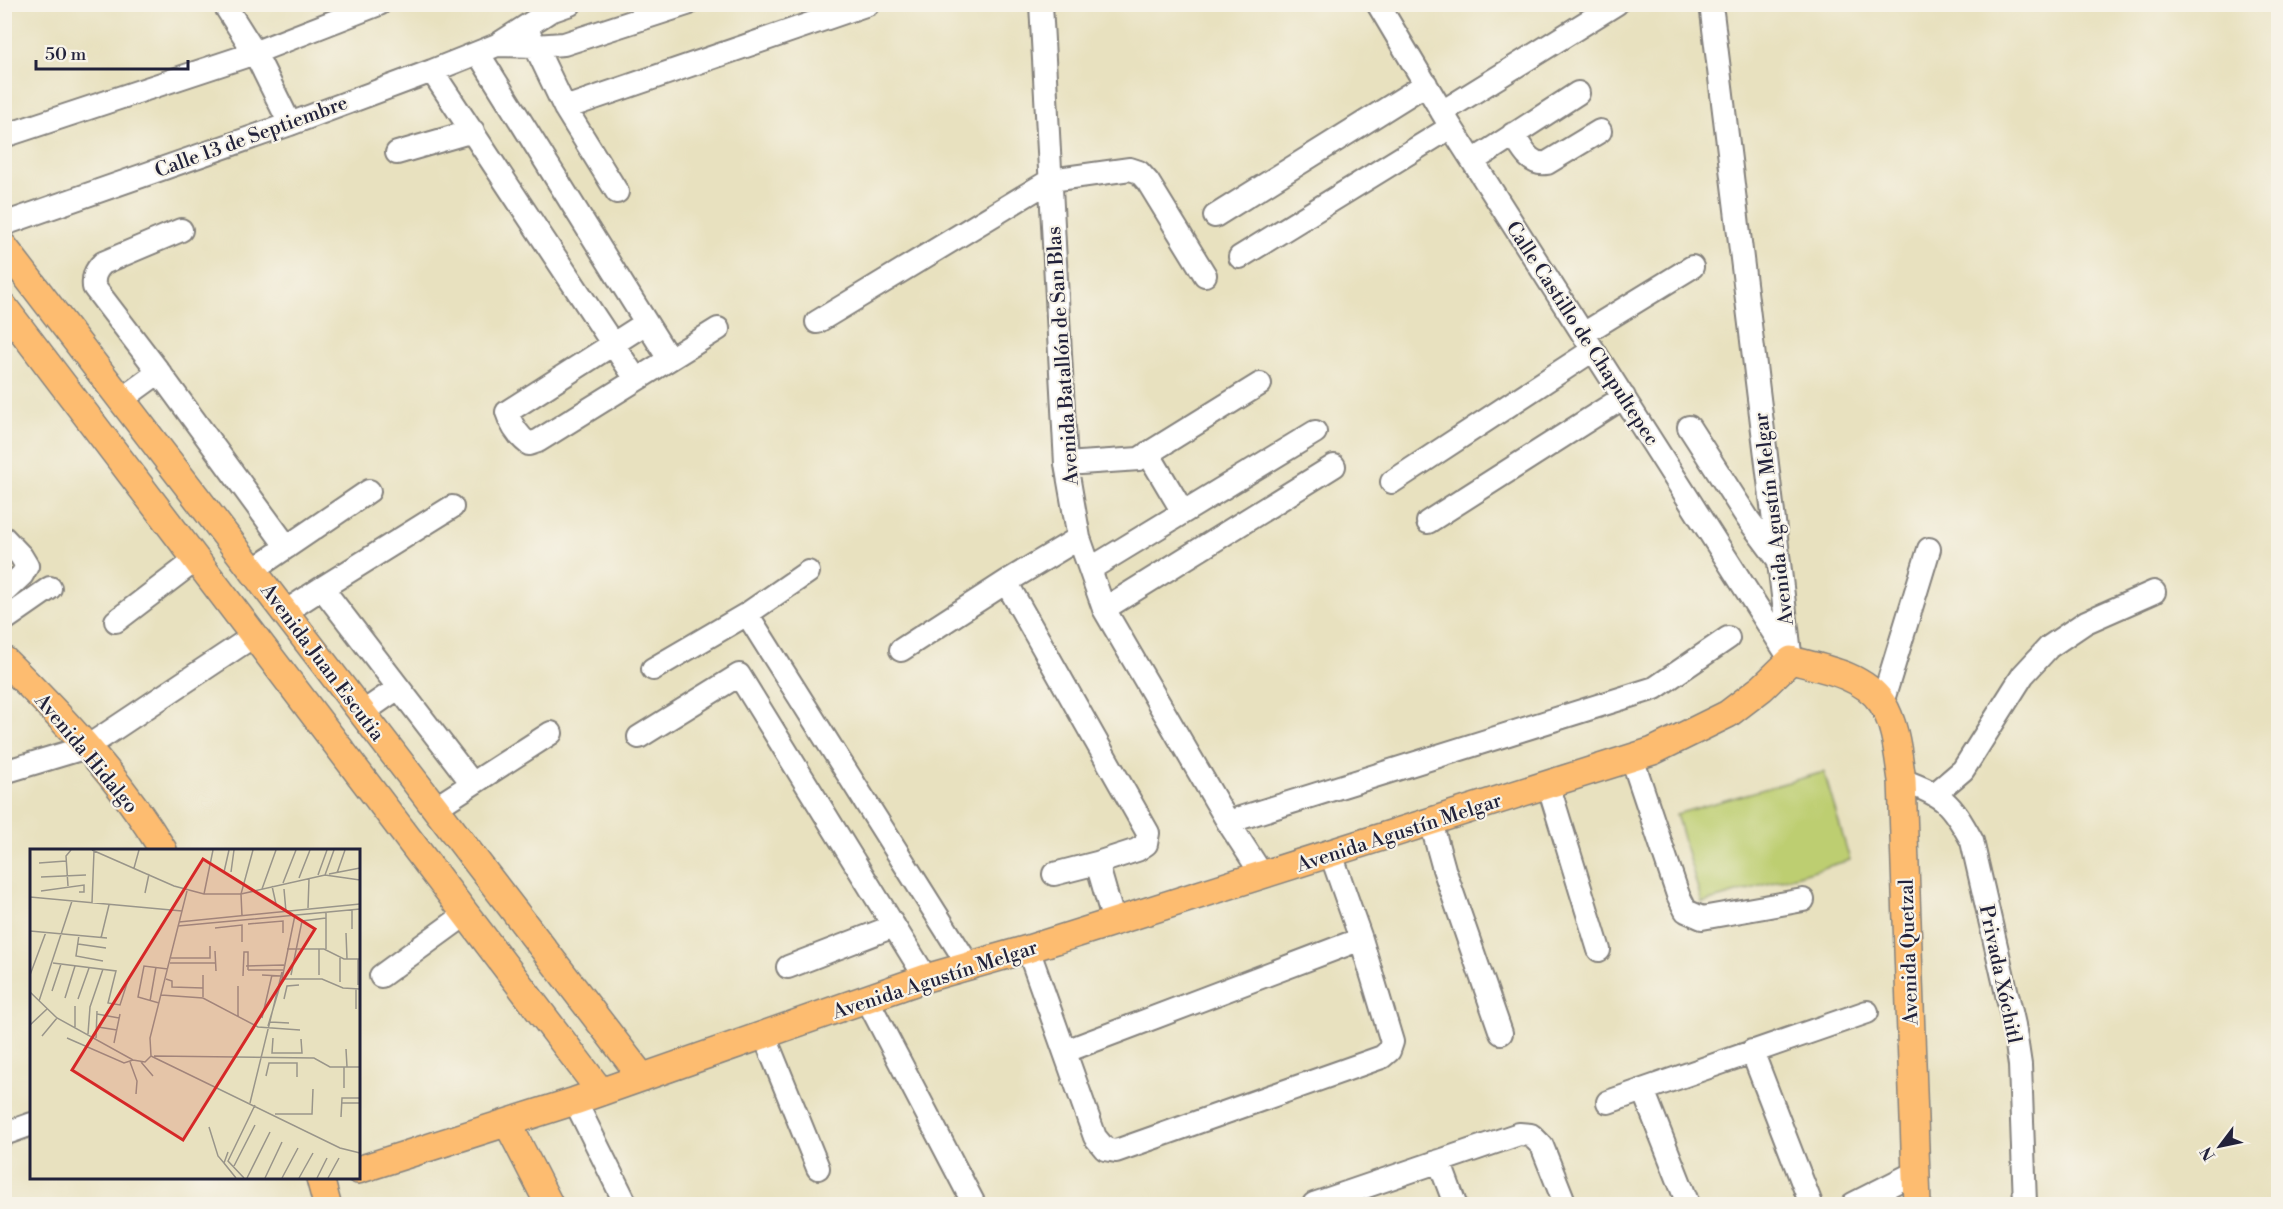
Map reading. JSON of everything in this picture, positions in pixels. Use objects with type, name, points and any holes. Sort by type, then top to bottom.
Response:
[{"type":"main road","name":"Avenida Juan Escutia","points":[[4,247],[642,1077]]},
{"type":"main road","name":"Avenida Juan Escutia","points":[[4,307],[601,1092]]},
{"type":"main road","name":"Avenida Hidalgo","points":[[4,660],[87,747],[162,849]]},
{"type":"main road","name":"Avenida Quetzal","points":[[1791,660],[1860,682],[1882,703],[1895,736],[1902,780],[1917,1204]]},
{"type":"main road","name":"Avenida Agustín Melgar","points":[[360,1169],[507,1124],[926,978],[1263,876],[1653,751],[1728,714],[1762,688],[1791,660]]},
{"type":"main road","points":[[507,1124],[549,1204]]},
{"type":"street","points":[[224,4],[255,53],[290,124]]},
{"type":"street","points":[[4,136],[255,53],[379,4]]},
{"type":"street","name":"Calle 13 de Septiembre","points":[[487,49],[564,44],[687,4]]},
{"type":"street","points":[[565,108],[831,10],[868,4]]},
{"type":"street","name":"Avenida Batallón de San Blas","points":[[1041,4],[1066,464],[1079,538],[1104,609],[1228,822],[1263,876]]},
{"type":"street","name":"Calle Castillo de Chapultepec","points":[[1378,4],[1447,120],[1791,660]]},
{"type":"street","points":[[1240,257],[1447,120],[1616,4]]},
{"type":"street","name":"Avenida Agustín Melgar","points":[[1711,4],[1791,660]]},
{"type":"street","points":[[556,7],[564,44]]},
{"type":"street","name":"Calle 13 de Septiembre","points":[[4,224],[290,124],[432,71],[487,49],[556,7]]},
{"type":"street","points":[[526,25],[565,108],[617,192]]},
{"type":"street","points":[[487,49],[669,359]]},
{"type":"street","points":[[432,71],[636,379]]},
{"type":"street","points":[[1215,216],[1425,84]]},
{"type":"street","points":[[1473,161],[1578,93]]},
{"type":"street","points":[[397,153],[472,131]]},
{"type":"street","points":[[1513,134],[1530,159],[1538,165],[1547,163],[1600,131]]},
{"type":"street","points":[[817,322],[1051,180],[1119,170],[1130,169],[1139,172],[1148,182],[1205,275]]},
{"type":"street","points":[[181,230],[103,263],[97,269],[94,287],[286,547]]},
{"type":"street","points":[[1392,482],[1692,267]]},
{"type":"street","points":[[646,323],[507,412],[510,422],[522,439],[529,444],[538,441],[718,329]]},
{"type":"street","points":[[122,399],[159,372]]},
{"type":"street","points":[[1066,464],[1138,459],[1260,384]]},
{"type":"street","points":[[1428,522],[1624,397]]},
{"type":"street","points":[[1689,427],[1748,519],[1778,560]]},
{"type":"street","points":[[1090,569],[1315,432]]},
{"type":"street","points":[[1148,453],[1183,512]]},
{"type":"street","points":[[1104,609],[1334,466]]},
{"type":"street","points":[[253,570],[369,491]]},
{"type":"street","points":[[285,612],[452,507]]},
{"type":"street","points":[[4,538],[27,566],[22,575],[4,592]]},
{"type":"street","points":[[901,650],[1079,538]]},
{"type":"street","points":[[1882,703],[1929,549]]},
{"type":"street","points":[[116,621],[197,559]]},
{"type":"street","points":[[653,669],[747,615],[808,572]]},
{"type":"street","points":[[1006,582],[1148,833],[1146,844],[1137,850],[1054,874]]},
{"type":"street","points":[[4,621],[50,588]]},
{"type":"street","points":[[322,588],[472,783]]},
{"type":"street","points":[[1936,793],[1963,770],[2022,675],[2049,647],[2086,622],[2154,591]]},
{"type":"street","points":[[747,615],[969,966]]},
{"type":"street","points":[[4,772],[87,747],[255,635]]},
{"type":"street","points":[[1228,822],[1655,688],[1728,638]]},
{"type":"street","points":[[639,737],[772,655]]},
{"type":"street","points":[[739,675],[926,978]]},
{"type":"street","points":[[362,713],[398,688]]},
{"type":"street","points":[[435,808],[551,733]]},
{"type":"street","points":[[1632,758],[1686,911],[1702,918],[1803,900]]},
{"type":"street","name":"Privada Xóchitl","points":[[1902,780],[1936,793],[1957,814],[1972,841],[2014,1025],[2020,1065],[2025,1204]]},
{"type":"street","points":[[1548,784],[1599,950]]},
{"type":"street","points":[[1431,822],[1444,869],[1501,1033]]},
{"type":"street","points":[[1028,949],[1095,1137],[1105,1149],[1116,1151],[1382,1057],[1389,1051],[1392,1042],[1361,939],[1331,854]]},
{"type":"street","points":[[1097,863],[1114,922]]},
{"type":"street","points":[[381,976],[466,914]]},
{"type":"street","points":[[788,967],[894,926]]},
{"type":"street","points":[[1066,1051],[1361,939]]},
{"type":"street","points":[[867,999],[974,1204]]},
{"type":"street","points":[[1608,1102],[1867,1012]]},
{"type":"street","points":[[764,1035],[818,1168]]},
{"type":"street","points":[[1752,1051],[1811,1204]]},
{"type":"street","points":[[1643,1090],[1688,1204]]},
{"type":"street","points":[[575,1101],[626,1204]]},
{"type":"street","points":[[4,1134],[30,1125]]},
{"type":"street","points":[[1314,1204],[1339,1200],[1439,1161],[1519,1134],[1532,1135],[1542,1146],[1565,1204]]},
{"type":"street","points":[[1439,1161],[1455,1204]]},
{"type":"street","points":[[1853,1204],[1916,1172]]},
{"type":"green space","points":[[1824,772],[1850,860],[1702,903],[1676,814]]}]
